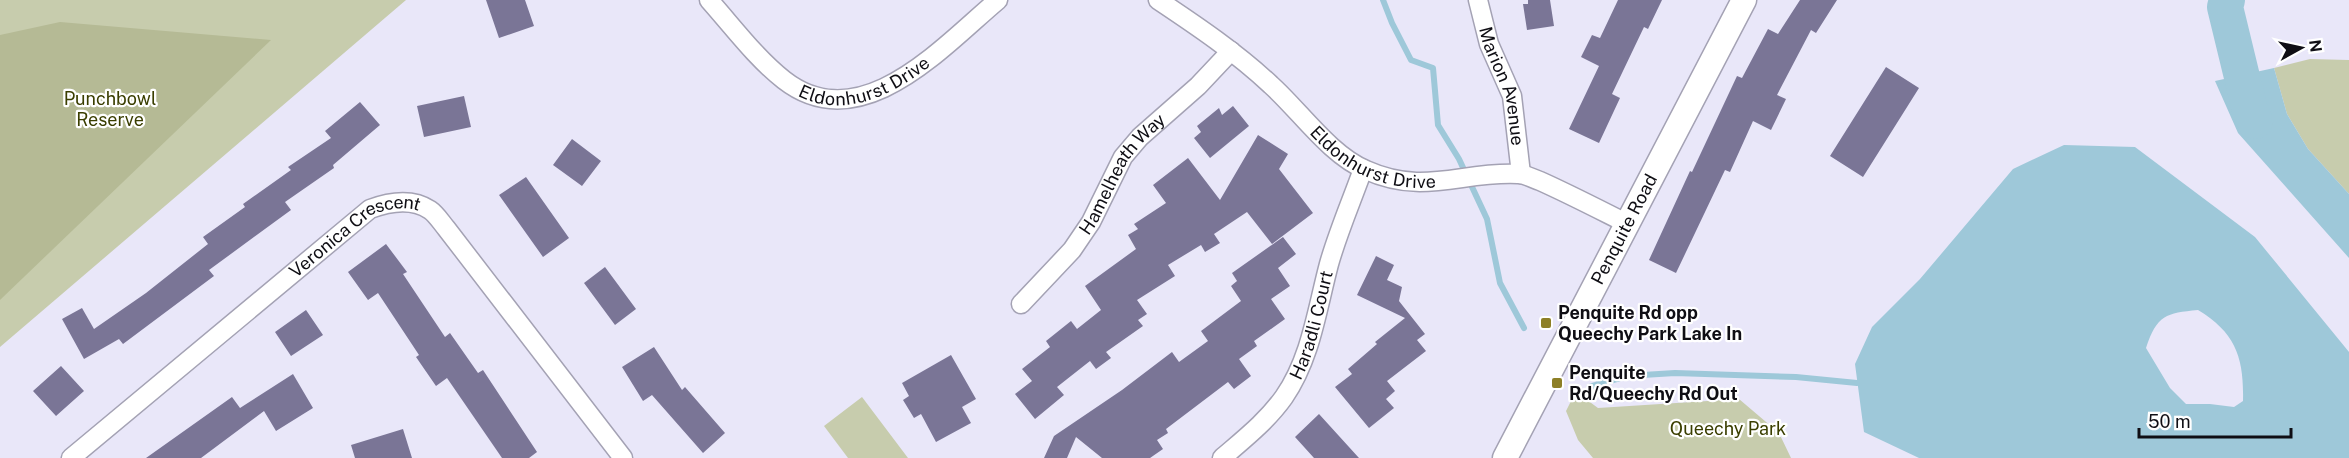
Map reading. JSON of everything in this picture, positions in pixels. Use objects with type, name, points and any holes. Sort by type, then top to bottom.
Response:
[{"type":"street","name":"Eldonhurst Drive","points":[[709,0],[767,65],[785,81],[823,98],[845,99],[868,96],[913,71],[998,0]]},
{"type":"street","name":"Eldonhurst Drive","points":[[1158,0],[1232,51],[1271,84],[1335,149],[1363,169],[1387,178],[1413,183],[1486,175],[1521,174],[1561,190],[1626,223]]},
{"type":"street","name":"Marion Avenue","points":[[1478,0],[1489,44],[1512,96],[1521,174]]},
{"type":"street","name":"Penquite Road","points":[[1505,458],[1744,0]]},
{"type":"street","name":"Hamelheath Way","points":[[1021,304],[1072,250],[1090,222],[1124,157],[1140,137],[1198,86],[1232,51]]},
{"type":"street","name":"Haradli Court","points":[[1222,458],[1267,419],[1285,396],[1301,367],[1309,346],[1330,262],[1363,169]]},
{"type":"street","name":"Veronica Crescent","points":[[71,458],[370,209],[388,202],[409,202],[430,210],[622,458]]},
{"type":"green space","name":"Punchbowl Reserve","points":[[0,0],[406,0],[0,347]]},
{"type":"green space","points":[[60,22],[271,40],[0,300],[0,35]]},
{"type":"green space","points":[[2310,59],[2349,60],[2349,194],[2308,149],[2287,114],[2274,68]]},
{"type":"green space","points":[[862,397],[908,458],[848,458],[824,426]]},
{"type":"green space","name":"Queechy Park","points":[[1583,397],[1598,408],[1739,399],[1779,433],[1791,458],[1593,458],[1578,440],[1566,411],[1572,399]]},
{"type":"water","points":[[2274,68],[2287,114],[2308,149],[2349,194],[2349,258],[2238,133],[2215,81]]},
{"type":"water","points":[[2064,145],[2135,147],[2255,237],[2349,352],[2349,458],[1919,458],[1864,432],[1855,364],[1872,327],[1920,279],[2013,169]],"holes":[[[2198,310],[2211,319],[2229,338],[2239,359],[2243,401],[2234,407],[2186,404],[2170,388],[2146,348],[2159,322],[2170,315]]]},
{"type":"building","points":[[486,0],[525,0],[534,26],[499,38]]},
{"type":"building","points":[[1528,0],[1550,0],[1554,26],[1527,30],[1523,4],[1528,4]]},
{"type":"building","points":[[1618,0],[1662,0],[1648,29],[1644,27],[1612,94],[1620,98],[1599,143],[1569,129],[1599,66],[1581,57],[1592,35],[1600,38]]},
{"type":"building","points":[[1800,0],[1837,0],[1816,33],[1811,30],[1777,95],[1786,99],[1771,130],[1753,121],[1730,172],[1725,170],[1676,273],[1649,260],[1737,76],[1742,78],[1768,29],[1778,34]]},
{"type":"building","points":[[1886,67],[1919,88],[1863,177],[1830,156]]},
{"type":"building","points":[[464,96],[471,127],[424,137],[417,106]]},
{"type":"building","points":[[360,102],[380,125],[333,165],[334,168],[285,202],[291,210],[209,270],[214,276],[123,344],[119,339],[84,359],[62,319],[82,308],[94,329],[146,293],[208,244],[203,237],[245,207],[243,204],[291,170],[288,167],[331,138],[325,131]]},
{"type":"building","points":[[1233,106],[1249,126],[1210,158],[1194,138],[1201,132],[1197,126],[1219,108],[1222,115]]},
{"type":"building","points":[[1258,135],[1288,154],[1279,169],[1313,213],[1272,244],[1247,212],[1214,234],[1220,243],[1205,252],[1201,245],[1168,265],[1175,276],[1137,300],[1147,314],[1138,320],[1143,326],[1106,352],[1111,358],[1096,369],[1090,361],[1057,387],[1064,395],[1035,419],[1015,394],[1032,381],[1022,369],[1050,347],[1046,341],[1071,321],[1077,329],[1101,310],[1085,286],[1136,249],[1128,235],[1138,229],[1134,224],[1166,203],[1153,185],[1188,158],[1220,200]]},
{"type":"building","points":[[572,139],[601,161],[582,186],[553,165]]},
{"type":"building","points":[[526,177],[569,238],[543,257],[499,195]]},
{"type":"building","points":[[1283,237],[1296,254],[1278,268],[1290,286],[1271,299],[1285,319],[1254,341],[1257,346],[1239,359],[1251,376],[1234,389],[1228,382],[1166,429],[1168,433],[1157,440],[1163,449],[1150,458],[1102,458],[1076,437],[1067,458],[1044,458],[1054,436],[1122,390],[1172,352],[1179,362],[1208,341],[1201,331],[1241,301],[1231,286],[1237,281],[1232,273]]},
{"type":"building","points":[[386,244],[407,272],[403,274],[445,337],[450,333],[478,373],[483,370],[537,452],[529,458],[502,458],[447,378],[436,386],[416,357],[419,355],[378,293],[368,300],[348,272]]},
{"type":"building","points":[[1376,256],[1394,265],[1387,280],[1402,287],[1399,301],[1425,334],[1417,340],[1426,351],[1387,381],[1395,391],[1386,399],[1394,408],[1369,428],[1335,387],[1352,374],[1348,369],[1377,344],[1375,342],[1405,318],[1357,295]]},
{"type":"building","points":[[605,267],[636,309],[615,325],[584,283]]},
{"type":"building","points":[[306,310],[323,335],[291,356],[275,332]]},
{"type":"building","points":[[654,347],[682,390],[685,387],[725,433],[703,453],[652,395],[643,401],[622,367]]},
{"type":"building","points":[[951,355],[976,399],[962,407],[971,423],[936,442],[921,414],[914,418],[903,400],[909,396],[902,383]]},
{"type":"building","points":[[61,366],[84,391],[56,416],[33,391]]},
{"type":"building","points":[[293,374],[313,408],[276,431],[264,411],[201,458],[146,458],[232,397],[240,408]]},
{"type":"building","points":[[1319,414],[1359,458],[1314,458],[1295,437]]},
{"type":"building","points":[[403,429],[412,458],[355,458],[351,445]]},
{"type":"waterway","points":[[1383,0],[1411,60],[1433,68],[1438,125],[1459,159],[1487,219],[1500,283],[1524,328]]},
{"type":"waterway","points":[[2227,0],[2225,7],[2250,110],[2255,121]]},
{"type":"waterway","points":[[1589,387],[1627,376],[1675,373],[1796,377],[1857,383]]},
{"type":"place","name":"Penquite Rd opp Queechy Park Lake In","points":[[1546,323]]},
{"type":"place","name":"Penquite Rd/Queechy Rd Out","points":[[1557,383]]}]
